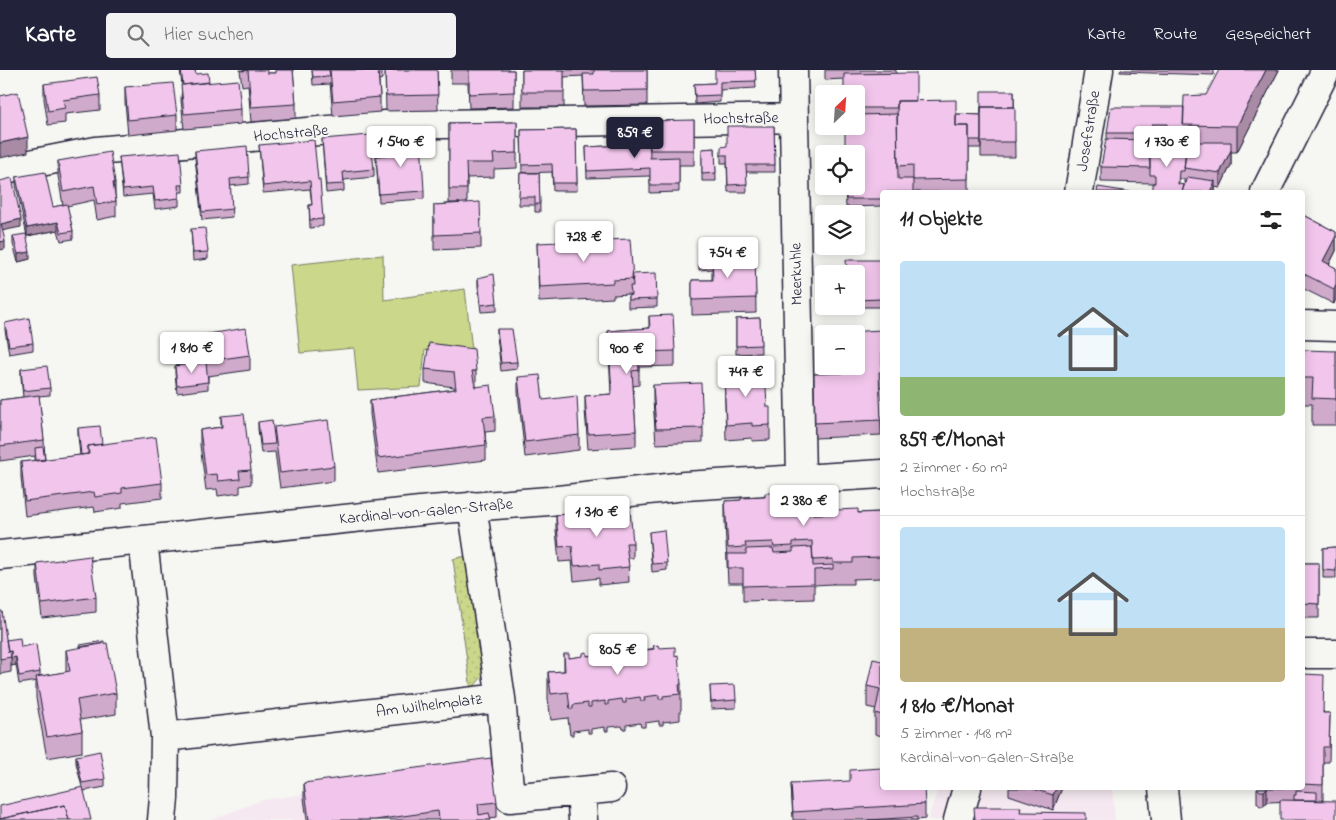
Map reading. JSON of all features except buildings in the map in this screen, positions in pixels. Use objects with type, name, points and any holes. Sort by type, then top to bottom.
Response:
[{"type":"street","name":"Meerkuhle","points":[[793,70],[801,478]]},
{"type":"street","name":"Josefstraße","points":[[1079,190],[1099,70]]},
{"type":"street","points":[[1266,190],[1326,70]]},
{"type":"street","name":"Hochstraße","points":[[0,170],[96,151],[386,125],[794,118]]},
{"type":"street","points":[[1305,325],[1336,326]]},
{"type":"street","name":"Kardinal-von-Galen-Straße","points":[[0,554],[685,486],[880,474]]},
{"type":"street","name":"Am Wilhelmplatz","points":[[165,737],[500,698],[472,506]]},
{"type":"street","points":[[143,540],[165,737],[162,820]]},
{"type":"street","points":[[1305,654],[1336,654]]},
{"type":"street","points":[[500,698],[510,798],[610,788]]},
{"type":"street","points":[[958,820],[966,790]]},
{"type":"street","points":[[1163,790],[1166,820]]},
{"type":"street","points":[[581,791],[583,820]]},
{"type":"shaded area","points":[[494,768],[500,820],[211,820],[262,800]]},
{"type":"shaded area","points":[[937,790],[1112,790],[1115,820],[928,820]]},
{"type":"green space","points":[[383,255],[384,300],[465,289],[473,359],[425,350],[421,387],[358,390],[354,348],[300,353],[291,265]]},
{"type":"green space","points":[[475,554],[491,666],[471,690],[453,559]]}]
